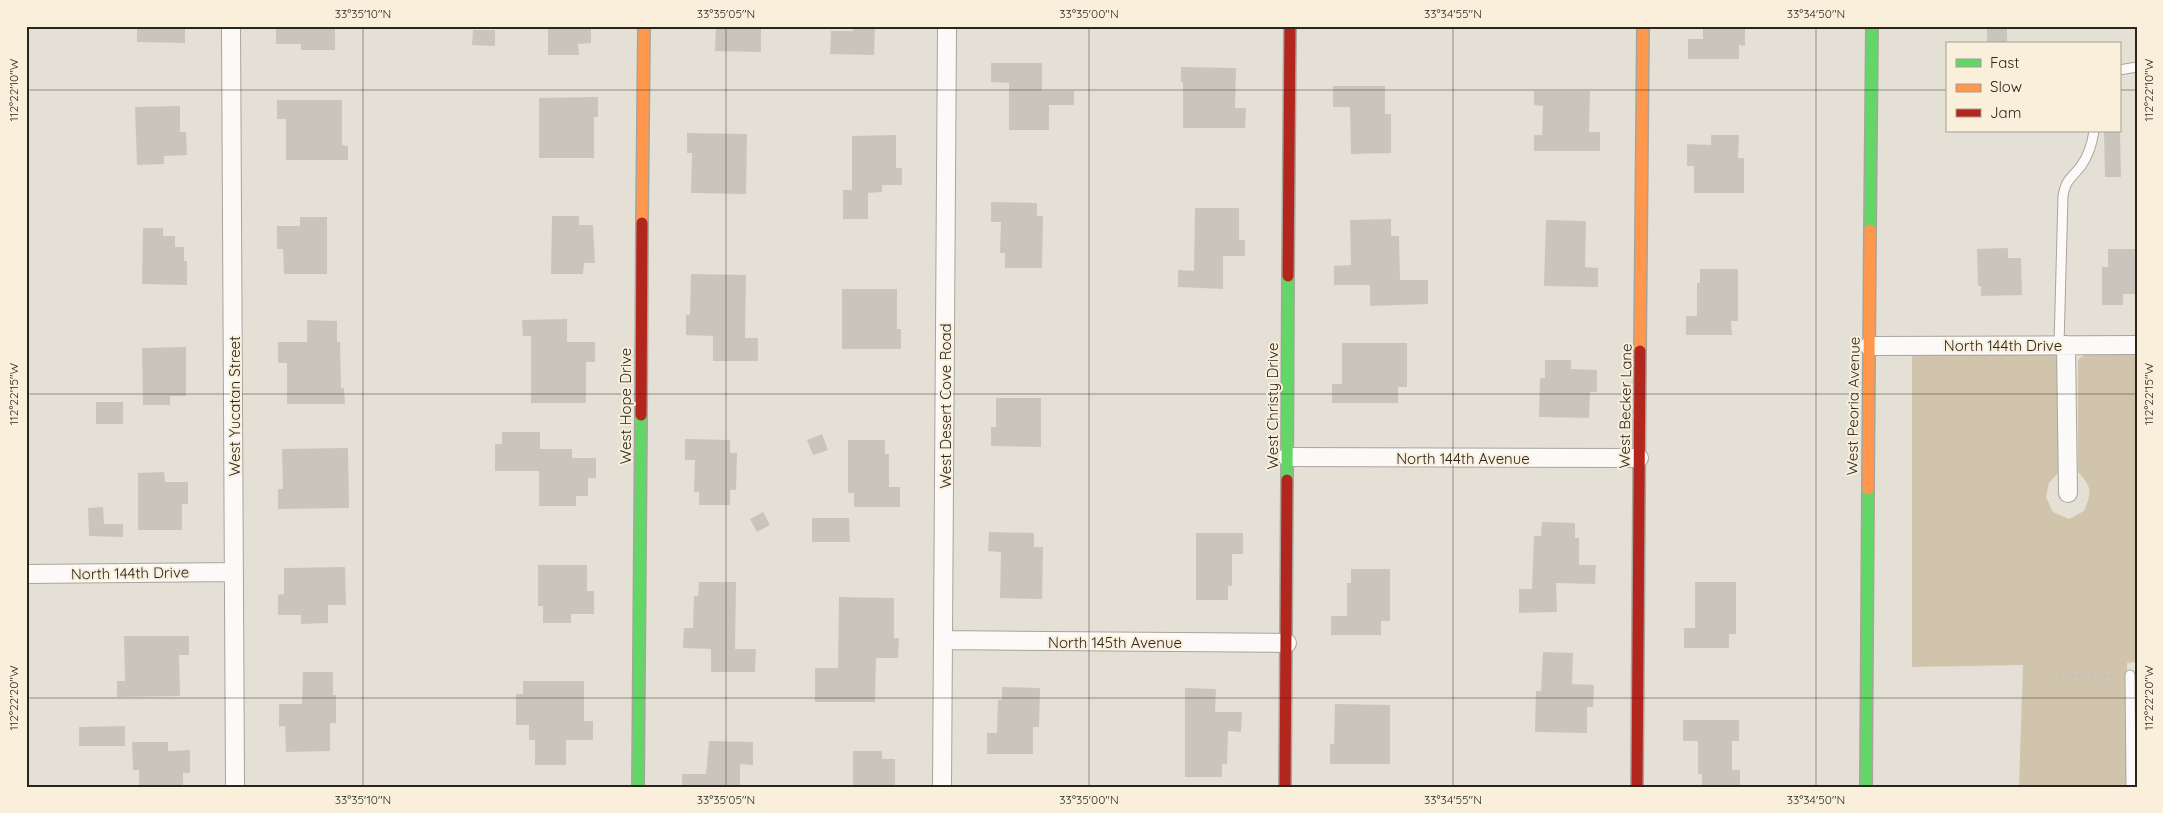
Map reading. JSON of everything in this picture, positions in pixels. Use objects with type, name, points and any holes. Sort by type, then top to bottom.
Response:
[{"type":"street","name":"West Yucatan Street","points":[[231,26],[235,787]]},
{"type":"street","name":"West Hope Drive","points":[[638,787],[644,26]]},
{"type":"street","name":"West Desert Cove Road","points":[[942,787],[947,26]]},
{"type":"street","name":"West Christy Drive","points":[[1285,787],[1290,26]]},
{"type":"street","name":"West Becker Lane","points":[[1637,787],[1643,26]]},
{"type":"street","name":"West Peoria Avenue","points":[[1866,787],[1872,26]]},
{"type":"street","points":[[2063,345],[2068,493]]},
{"type":"street","name":"North 144th Drive","points":[[1869,346],[2137,345]]},
{"type":"street","name":"North 144th Avenue","points":[[1287,457],[1639,458]]},
{"type":"street","name":"North 144th Drive","points":[[26,574],[234,572]]},
{"type":"street","name":"North 145th Avenue","points":[[943,640],[1287,643]]},
{"type":"lane","points":[[2120,70],[2137,67]]},
{"type":"lane","points":[[2063,345],[2064,189],[2066,182],[2082,165],[2092,146],[2094,132]]},
{"type":"lane","points":[[2130,675],[2131,787]]},
{"type":"path","points":[[2052,675],[2130,675]]},
{"type":"shaded area","points":[[2055,354],[2059,361],[2059,472],[2049,483],[2046,497],[2053,512],[2069,519],[2084,511],[2089,494],[2086,482],[2078,472],[2078,360],[2084,355],[2137,355],[2137,662],[2127,663],[2127,787],[2019,787],[2023,665],[1912,667],[1912,355]]},
{"type":"building","points":[[137,26],[185,26],[185,43],[137,42]]},
{"type":"building","points":[[276,26],[335,26],[335,50],[301,50],[301,44],[276,44]]},
{"type":"building","points":[[548,26],[591,26],[591,43],[578,44],[579,55],[548,55]]},
{"type":"building","points":[[716,26],[761,28],[761,52],[715,51]]},
{"type":"building","points":[[853,26],[875,26],[874,55],[830,54],[831,31],[853,31]]},
{"type":"building","points":[[1703,26],[1745,26],[1745,46],[1739,45],[1739,59],[1688,59],[1688,39],[1703,39]]},
{"type":"building","points":[[1987,26],[2007,26],[2007,42],[1987,42]]},
{"type":"building","points":[[473,30],[495,30],[495,46],[472,45]]},
{"type":"building","points":[[991,63],[1042,63],[1042,91],[1074,91],[1074,105],[1049,105],[1049,130],[1009,130],[1009,83],[991,82]]},
{"type":"building","points":[[1181,67],[1236,68],[1235,108],[1246,108],[1245,128],[1183,128],[1183,82],[1181,82]]},
{"type":"building","points":[[1333,86],[1385,86],[1385,114],[1391,114],[1391,153],[1351,154],[1350,107],[1333,107]]},
{"type":"building","points":[[1534,91],[1590,91],[1589,132],[1600,132],[1600,151],[1534,151],[1534,135],[1542,135],[1543,106],[1534,105]]},
{"type":"building","points":[[598,97],[598,117],[594,117],[594,158],[539,158],[539,98]]},
{"type":"building","points":[[277,100],[342,100],[342,145],[348,146],[348,160],[286,160],[286,119],[277,119]]},
{"type":"building","points":[[180,106],[180,132],[186,132],[187,155],[164,156],[164,164],[137,165],[135,107]]},
{"type":"building","points":[[2120,131],[2121,177],[2105,177],[2104,132]]},
{"type":"building","points":[[687,133],[747,134],[746,194],[691,193],[692,153],[687,153]]},
{"type":"building","points":[[896,135],[896,168],[902,168],[902,185],[882,185],[882,192],[868,193],[868,219],[843,219],[843,190],[852,190],[852,136]]},
{"type":"building","points":[[1711,135],[1739,135],[1738,158],[1744,158],[1744,193],[1694,193],[1694,166],[1687,166],[1687,144],[1711,145]]},
{"type":"building","points":[[991,202],[1037,203],[1037,216],[1043,216],[1042,268],[1005,268],[1005,253],[1000,253],[1001,222],[991,222]]},
{"type":"building","points":[[1195,208],[1239,208],[1239,240],[1245,240],[1245,256],[1223,256],[1223,289],[1178,287],[1178,270],[1194,271]]},
{"type":"building","points":[[552,216],[579,216],[579,225],[593,225],[595,263],[584,263],[583,274],[551,274]]},
{"type":"building","points":[[300,217],[327,217],[327,274],[284,274],[283,249],[277,249],[277,226],[300,226]]},
{"type":"building","points":[[1391,219],[1391,236],[1399,236],[1400,280],[1428,280],[1428,304],[1370,306],[1370,285],[1334,285],[1334,266],[1351,265],[1350,220]]},
{"type":"building","points":[[1546,220],[1586,221],[1585,267],[1598,268],[1598,287],[1544,286]]},
{"type":"building","points":[[143,228],[163,228],[163,236],[175,236],[175,247],[184,247],[184,261],[187,261],[187,285],[142,284]]},
{"type":"building","points":[[2008,248],[2008,258],[2021,258],[2022,295],[1981,296],[1981,286],[1978,286],[1977,249]]},
{"type":"building","points":[[2108,249],[2137,249],[2137,294],[2123,294],[2123,305],[2102,305],[2102,267],[2108,267]]},
{"type":"building","points":[[1700,269],[1738,269],[1738,321],[1731,321],[1732,335],[1686,335],[1686,316],[1697,316],[1697,283],[1700,283]]},
{"type":"building","points":[[691,274],[746,275],[745,338],[758,338],[758,361],[713,361],[713,336],[686,335],[686,315],[690,315]]},
{"type":"building","points":[[842,289],[897,289],[897,329],[901,329],[901,349],[842,349]]},
{"type":"building","points":[[567,319],[567,342],[595,342],[595,362],[586,362],[586,403],[531,403],[531,336],[523,336],[522,320]]},
{"type":"building","points":[[307,320],[337,321],[337,342],[340,342],[341,388],[344,388],[345,404],[287,404],[287,363],[278,363],[278,342],[307,342]]},
{"type":"building","points":[[1342,343],[1407,343],[1407,387],[1398,387],[1398,403],[1332,403],[1332,384],[1342,384]]},
{"type":"building","points":[[186,347],[186,396],[170,396],[170,405],[143,405],[142,348]]},
{"type":"building","points":[[1545,360],[1571,360],[1571,369],[1597,370],[1597,392],[1590,392],[1589,418],[1539,417],[1540,378],[1545,378]]},
{"type":"building","points":[[996,398],[1041,398],[1041,447],[991,446],[991,427],[996,427]]},
{"type":"building","points":[[96,402],[123,402],[123,424],[96,424]]},
{"type":"building","points":[[502,432],[540,432],[540,449],[572,449],[572,458],[596,458],[596,478],[588,478],[588,496],[576,496],[576,506],[539,506],[539,471],[495,471],[495,444],[502,444]]},
{"type":"building","points":[[822,434],[828,450],[813,455],[807,440]]},
{"type":"building","points":[[685,439],[730,440],[730,453],[737,453],[736,490],[730,490],[730,505],[699,505],[699,492],[694,492],[695,460],[685,460]]},
{"type":"building","points":[[848,440],[885,440],[885,454],[889,454],[889,487],[900,487],[900,507],[854,507],[854,493],[848,493]]},
{"type":"building","points":[[348,448],[349,508],[278,509],[278,489],[283,489],[282,449]]},
{"type":"building","points":[[164,472],[165,482],[188,482],[188,504],[182,504],[182,530],[138,530],[138,473]]},
{"type":"building","points":[[103,507],[104,524],[123,524],[123,537],[89,536],[88,508]]},
{"type":"building","points":[[763,512],[770,525],[757,532],[750,519]]},
{"type":"building","points":[[812,518],[849,518],[850,542],[812,542]]},
{"type":"building","points":[[1542,522],[1575,523],[1575,538],[1579,538],[1579,565],[1596,565],[1595,584],[1556,583],[1557,612],[1519,613],[1519,589],[1532,589],[1534,536],[1541,536]]},
{"type":"building","points":[[989,532],[1034,533],[1034,547],[1043,547],[1042,599],[1000,598],[1001,552],[988,551]]},
{"type":"building","points":[[1196,533],[1243,533],[1243,554],[1232,554],[1232,586],[1228,586],[1228,600],[1196,600]]},
{"type":"building","points":[[538,565],[587,565],[587,591],[594,591],[594,614],[571,614],[571,623],[543,623],[543,606],[538,606]]},
{"type":"building","points":[[345,567],[346,605],[328,605],[328,623],[301,624],[301,615],[278,615],[278,595],[284,594],[284,568]]},
{"type":"building","points":[[1351,569],[1390,569],[1390,621],[1381,621],[1381,635],[1331,635],[1331,616],[1347,616],[1347,583],[1351,583]]},
{"type":"building","points":[[699,582],[736,582],[735,649],[756,649],[755,672],[711,672],[711,649],[683,648],[684,628],[693,628],[694,596],[698,596]]},
{"type":"building","points":[[1695,582],[1736,582],[1736,634],[1729,634],[1729,648],[1684,648],[1684,628],[1695,628]]},
{"type":"building","points":[[839,597],[894,598],[894,638],[899,638],[898,658],[876,658],[875,702],[815,702],[815,668],[838,668]]},
{"type":"building","points":[[124,636],[189,636],[189,655],[179,655],[180,696],[117,697],[117,681],[125,681]]},
{"type":"building","points":[[1543,652],[1573,653],[1572,684],[1594,685],[1593,707],[1587,707],[1587,733],[1535,732],[1536,691],[1541,691]]},
{"type":"building","points":[[303,672],[333,672],[333,695],[336,695],[336,723],[330,723],[330,751],[286,752],[285,726],[279,727],[279,704],[302,704]]},
{"type":"building","points":[[523,681],[584,681],[584,721],[593,721],[593,740],[566,740],[566,765],[535,765],[535,740],[529,740],[529,725],[516,725],[516,694],[523,694]]},
{"type":"building","points":[[1002,687],[1040,688],[1039,727],[1033,727],[1033,754],[987,754],[987,733],[997,733],[998,700],[1002,700]]},
{"type":"building","points":[[1185,688],[1216,689],[1215,712],[1242,712],[1241,732],[1228,731],[1227,764],[1222,764],[1222,777],[1185,777]]},
{"type":"building","points":[[1335,704],[1390,705],[1390,764],[1330,764],[1330,744],[1334,744]]},
{"type":"building","points":[[1683,720],[1739,720],[1739,741],[1732,741],[1732,770],[1740,770],[1740,787],[1702,787],[1702,774],[1698,774],[1698,741],[1683,741]]},
{"type":"building","points":[[125,726],[125,746],[79,746],[79,727]]},
{"type":"building","points":[[709,741],[753,742],[753,765],[740,764],[740,787],[682,787],[682,774],[706,774]]},
{"type":"building","points":[[132,742],[168,742],[168,751],[190,750],[190,773],[183,773],[183,787],[139,787],[139,770],[133,770]]},
{"type":"building","points":[[853,751],[882,751],[882,759],[895,759],[895,787],[853,787]]},
{"type":"traffic: fast","points":[[1870,230],[1872,26]]},
{"type":"traffic: fast","points":[[1287,480],[1288,276]]},
{"type":"traffic: fast","points":[[638,787],[641,415]]},
{"type":"traffic: fast","points":[[1866,787],[1868,489]]},
{"type":"traffic: slow","points":[[642,223],[644,26]]},
{"type":"traffic: slow","points":[[1640,351],[1643,26]]},
{"type":"traffic: slow","points":[[1868,489],[1870,230]]},
{"type":"traffic: jam","points":[[1288,276],[1290,26]]},
{"type":"traffic: jam","points":[[641,415],[642,223]]},
{"type":"traffic: jam","points":[[1637,787],[1640,351]]},
{"type":"traffic: jam","points":[[1285,787],[1287,480]]}]
